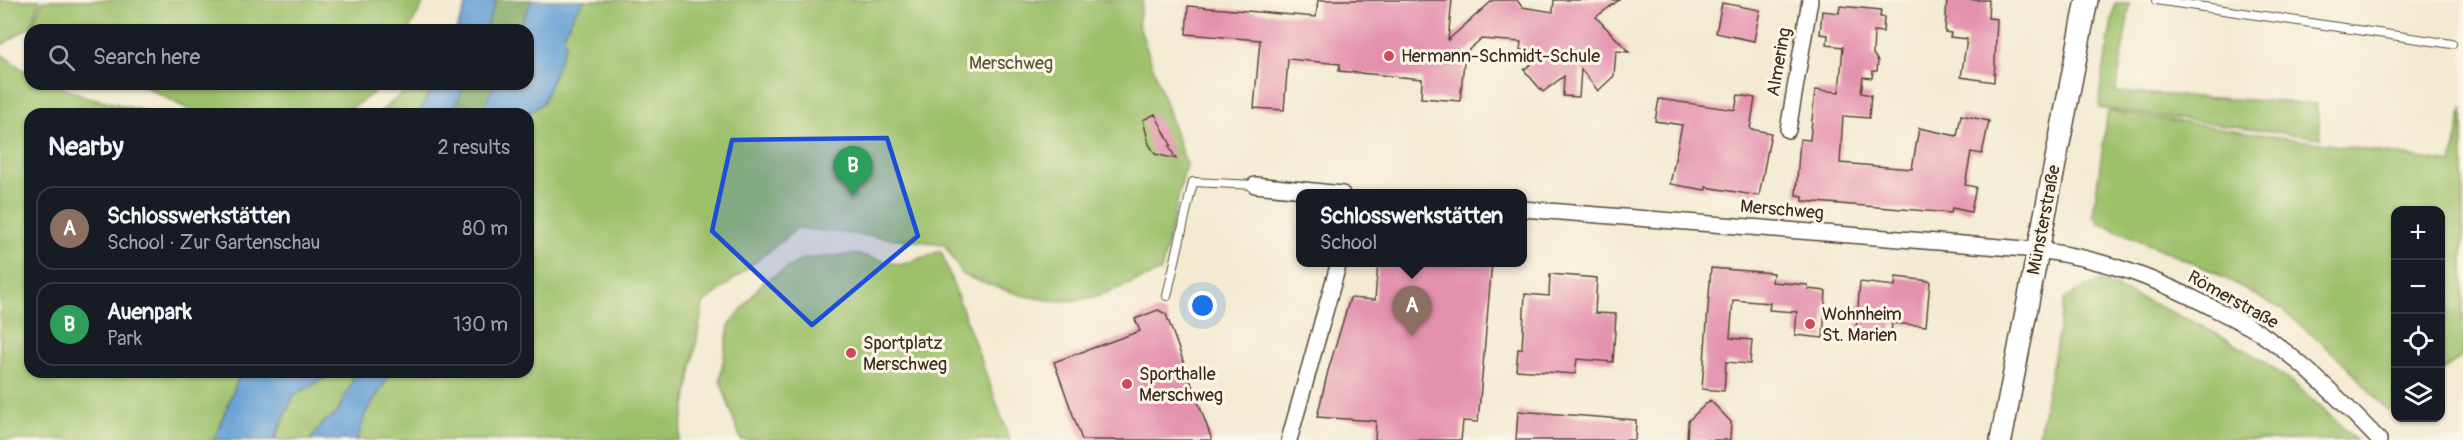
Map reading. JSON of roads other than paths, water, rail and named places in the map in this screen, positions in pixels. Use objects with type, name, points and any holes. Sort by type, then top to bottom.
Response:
[{"type":"main road","name":"Münsterstraße","points":[[2001,440],[2087,0]]},
{"type":"street","name":"Almering","points":[[1788,130],[1810,0]]},
{"type":"street","points":[[1255,185],[1296,189]]},
{"type":"street","name":"Merschweg","points":[[1527,209],[2038,250]]},
{"type":"street","name":"Römerstraße","points":[[2038,250],[2072,255],[2136,272],[2259,332],[2314,375],[2379,440]]},
{"type":"street","points":[[1289,440],[1338,267]]},
{"type":"lane","points":[[2156,0],[2452,44]]},
{"type":"lane","points":[[1167,296],[1193,182],[1255,185]]},
{"type":"water","points":[[468,0],[496,0],[487,24],[458,24]]},
{"type":"water","points":[[532,0],[585,0],[575,12],[563,36],[566,43],[543,103],[534,109],[484,108],[491,90],[534,90],[534,24],[521,24]]},
{"type":"water","points":[[430,90],[462,90],[455,108],[422,108]]},
{"type":"water","points":[[239,378],[325,378],[294,395],[274,440],[214,440]]},
{"type":"water","points":[[352,378],[388,378],[366,412],[357,440],[310,440],[324,422],[337,413]]},
{"type":"place","name":"Hermann-Schmidt-Schule","points":[[1389,56]]},
{"type":"place","name":"Auenpark","points":[[853,196]]},
{"type":"place","name":"Wohnheim St. Marien","points":[[1810,324]]},
{"type":"place","name":"Schlosswerkstätten","points":[[1412,336]]},
{"type":"place","name":"Sportplatz Merschweg","points":[[851,353]]},
{"type":"place","name":"Sporthalle Merschweg","points":[[1127,384]]}]
